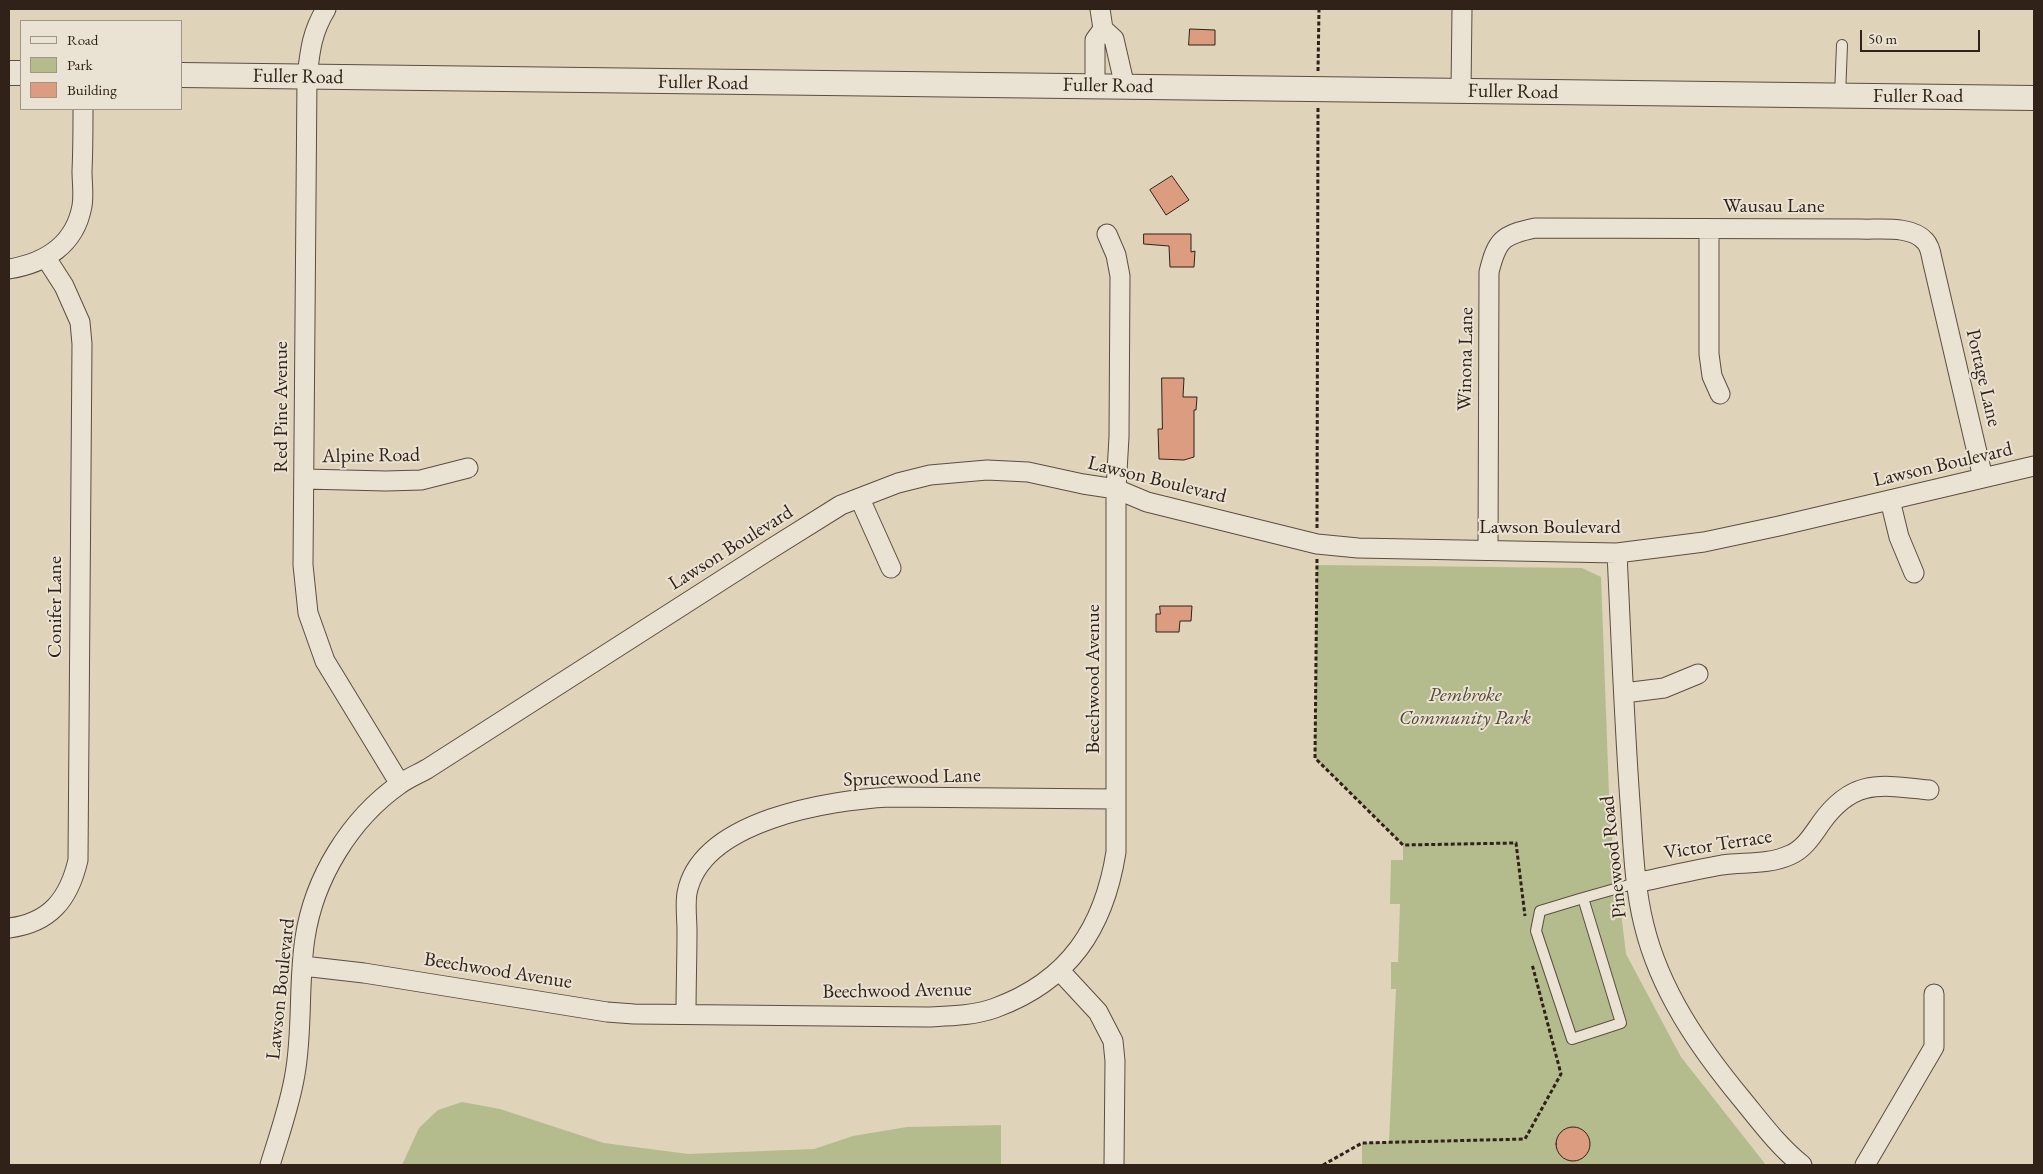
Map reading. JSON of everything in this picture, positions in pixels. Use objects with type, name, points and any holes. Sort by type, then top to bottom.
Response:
[{"type":"street","name":"Red Pine Avenue","points":[[326,9],[318,22],[310,44],[307,77],[303,565],[308,613],[325,661],[400,784]]},
{"type":"street","points":[[1100,9],[1103,28],[1114,39],[1125,87]]},
{"type":"street","points":[[1461,91],[1462,9]]},
{"type":"street","points":[[1095,86],[1095,40],[1103,28]]},
{"type":"street","name":"Fuller Road","points":[[182,75],[2034,98]]},
{"type":"street","points":[[9,269],[29,266],[46,258],[58,249],[75,228],[82,206],[83,110]]},
{"type":"street","name":"Winona Lane","points":[[1488,550],[1489,272],[1493,255],[1498,244],[1512,233],[1535,228],[1569,228]]},
{"type":"street","name":"Wausau Lane","points":[[1569,228],[1709,230],[1860,229],[1901,231],[1918,235],[1927,242],[1939,289]]},
{"type":"street","points":[[1709,230],[1710,354],[1712,376],[1720,394]]},
{"type":"street","name":"Beechwood Avenue","points":[[303,966],[364,973],[608,1012],[962,1016],[1001,1006],[1031,992],[1060,971],[1079,950],[1100,914],[1112,875],[1116,852],[1116,489],[1119,437],[1120,276],[1116,255],[1107,234]]},
{"type":"street","name":"Conifer Lane","points":[[9,928],[35,922],[58,905],[74,879],[78,860],[82,344],[80,322],[64,286],[46,258]]},
{"type":"street","name":"Portage Lane","points":[[1939,289],[1983,478]]},
{"type":"street","name":"Lawson Boulevard","points":[[270,1165],[296,1073],[305,938],[314,900],[333,858],[354,828],[369,811],[400,784],[444,759],[769,550],[841,506],[860,498],[898,483],[930,475],[987,470],[1028,472],[1116,489],[1147,502],[1317,544],[1383,550],[1617,553],[1704,542],[2034,466]]},
{"type":"street","name":"Alpine Road","points":[[304,479],[420,480],[468,468]]},
{"type":"street","points":[[860,498],[891,568]]},
{"type":"street","points":[[1890,500],[1899,537],[1914,573]]},
{"type":"street","name":"Pinewood Road","points":[[1617,553],[1636,883],[1644,926],[1662,976],[1679,1013],[1694,1037],[1724,1078],[1773,1137],[1802,1165]]},
{"type":"street","points":[[1624,693],[1664,688],[1698,674]]},
{"type":"street","name":"Victor Terrace","points":[[1636,883],[1723,865],[1772,862],[1791,855],[1802,848],[1830,810],[1840,800],[1853,792],[1873,786],[1929,790]]},
{"type":"street","name":"Sprucewood Lane","points":[[686,1014],[687,894],[697,868],[708,854],[736,834],[767,820],[810,807],[861,798],[1116,799]]},
{"type":"street","points":[[1060,971],[1098,1012],[1113,1041],[1115,1061],[1114,1165]]},
{"type":"street","points":[[1865,1165],[1934,1047],[1934,994]]},
{"type":"lane","points":[[1840,96],[1842,45]]},
{"type":"lane","points":[[1583,898],[1621,1023],[1572,1040],[1536,931],[1540,911],[1583,898],[1636,883]]},
{"type":"path","points":[[1319,9],[1315,758],[1403,845],[1516,844],[1525,917]]},
{"type":"path","points":[[1323,1165],[1362,1143],[1525,1139],[1562,1074],[1532,964]]},
{"type":"green space","name":"Pembroke Community Park","points":[[1317,565],[1582,568],[1601,577],[1610,821],[1626,954],[1681,1057],[1766,1165],[1362,1165],[1362,1143],[1389,1142],[1396,989],[1391,989],[1391,962],[1398,962],[1400,904],[1390,904],[1391,860],[1403,860],[1403,845],[1315,758]]},
{"type":"green space","points":[[462,1102],[500,1109],[604,1143],[688,1154],[814,1149],[853,1136],[907,1127],[1001,1125],[1001,1165],[402,1165],[419,1128],[438,1110]]},
{"type":"building","points":[[1190,29],[1215,30],[1215,45],[1189,45]]},
{"type":"building","points":[[1172,176],[1189,200],[1166,215],[1150,190]]},
{"type":"building","points":[[1144,234],[1191,234],[1191,252],[1195,251],[1194,267],[1170,267],[1169,246],[1144,244]]},
{"type":"building","points":[[1162,378],[1184,378],[1183,397],[1197,397],[1196,410],[1194,410],[1194,457],[1184,460],[1159,459],[1158,429],[1162,429]]},
{"type":"building","points":[[1160,606],[1192,606],[1191,621],[1180,621],[1179,632],[1156,632],[1156,614],[1160,614]]},
{"type":"building","points":[[1573,1127],[1585,1132],[1590,1144],[1585,1156],[1573,1161],[1561,1156],[1556,1144],[1561,1132]]}]
